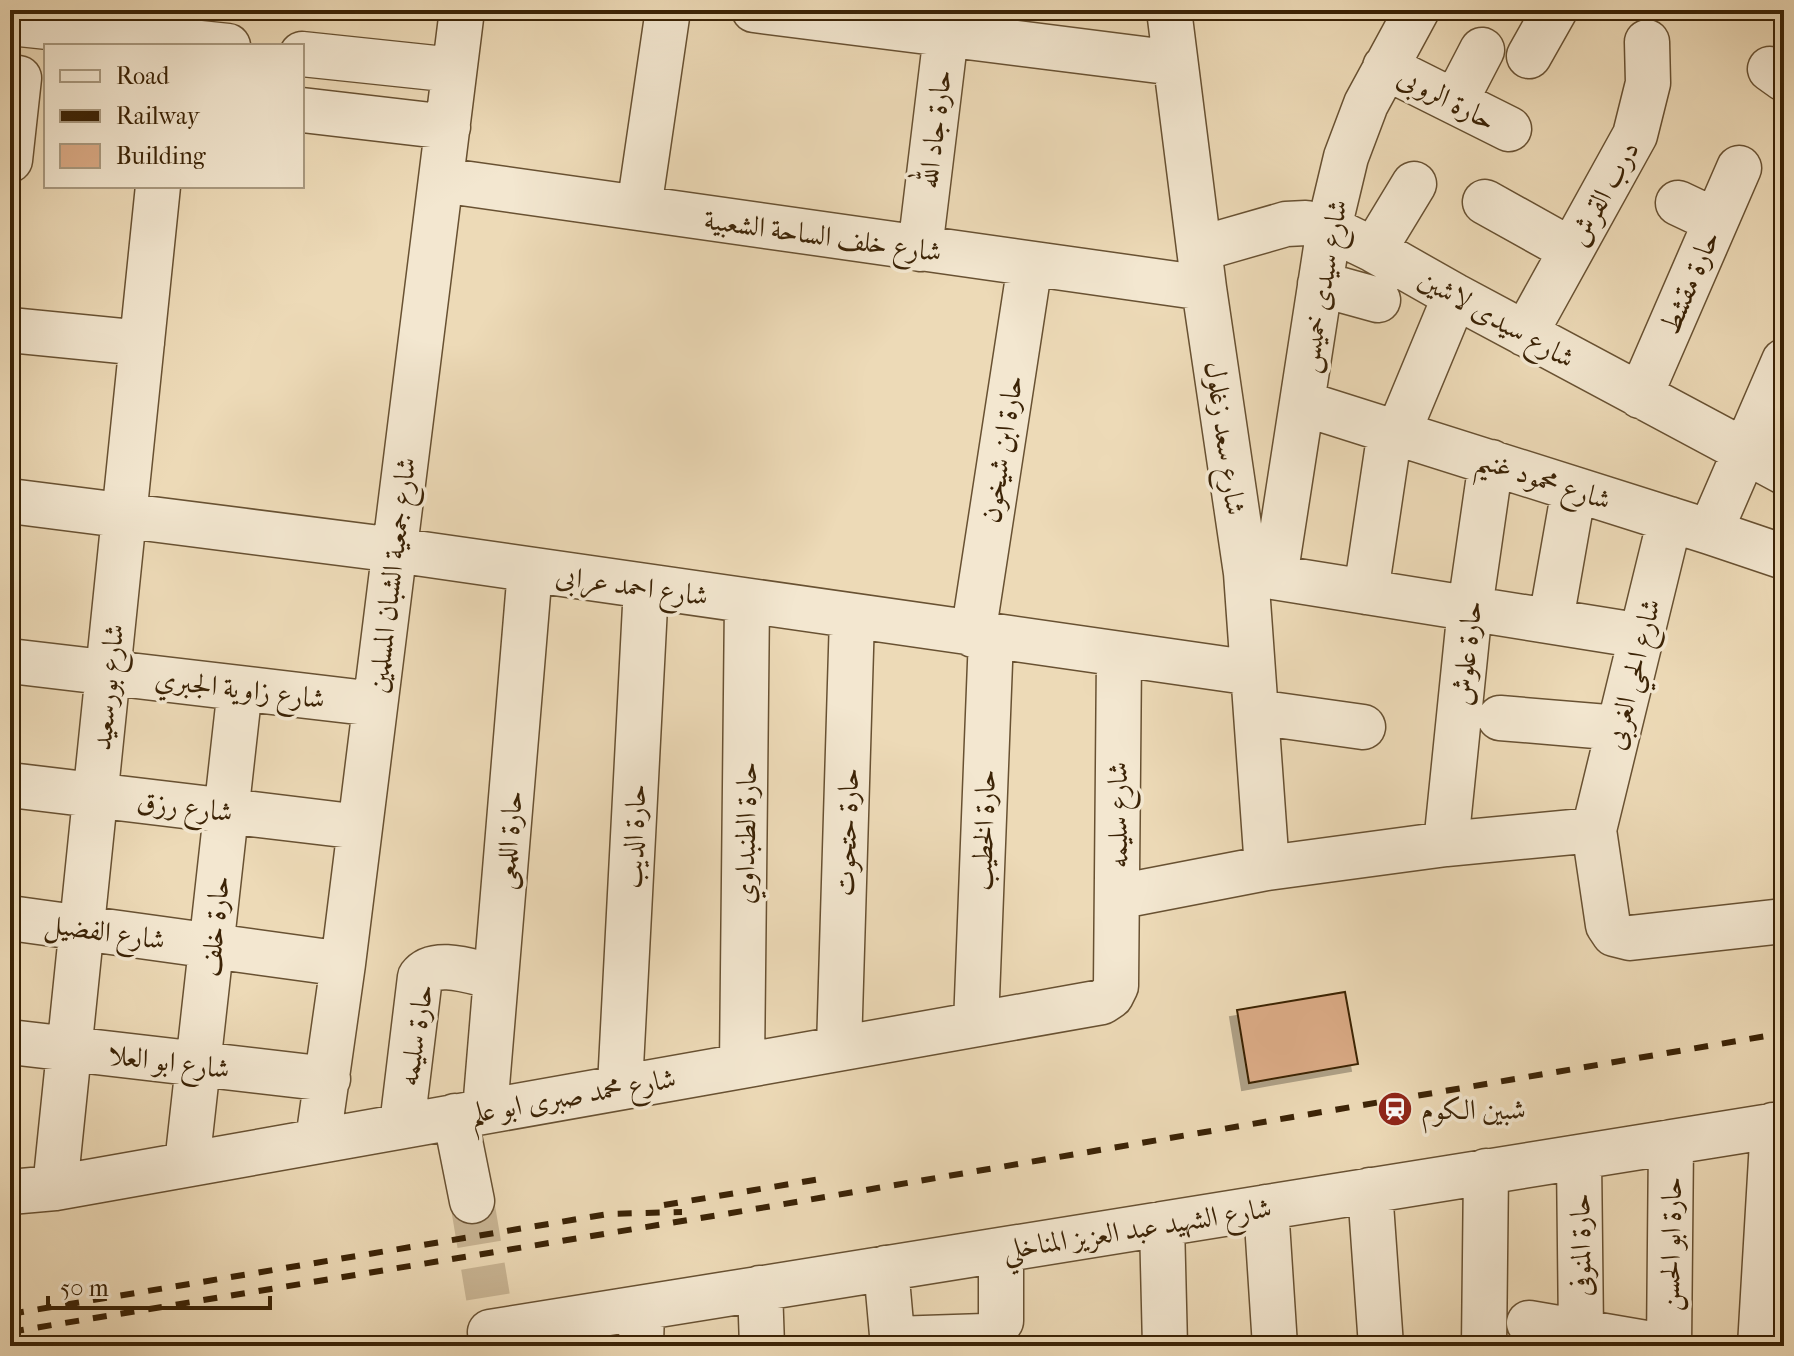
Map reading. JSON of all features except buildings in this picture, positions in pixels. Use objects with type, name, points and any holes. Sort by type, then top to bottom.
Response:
[{"type":"street","name":"شارع جمعية الشبان المسلمين","points":[[318,1140],[343,964],[462,10]]},
{"type":"street","points":[[639,208],[668,10]]},
{"type":"street","points":[[754,10],[947,22],[1175,63]]},
{"type":"street","name":"شارع سعد زغلول","points":[[1169,10],[1202,268],[1261,575],[1255,693],[1267,868]]},
{"type":"street","name":"شارع سيدى خميس","points":[[1261,575],[1302,403],[1329,228],[1346,157],[1366,104],[1417,10]]},
{"type":"street","points":[[1529,56],[1555,10]]},
{"type":"street","name":"حارة جاد الله","points":[[920,249],[947,22]]},
{"type":"street","points":[[10,23],[174,32],[220,44]]},
{"type":"street","name":"درب القرش","points":[[1525,334],[1626,152],[1641,118],[1648,83],[1647,42]]},
{"type":"street","points":[[1455,102],[1482,50]]},
{"type":"street","points":[[304,54],[454,70]]},
{"type":"street","name":"حارة الروبى","points":[[1385,67],[1509,129]]},
{"type":"street","points":[[10,160],[25,79]]},
{"type":"street","points":[[304,110],[448,127]]},
{"type":"street","name":"حارة مقشط","points":[[1640,396],[1697,212],[1739,168]]},
{"type":"street","name":"شارع خلف الساحة الشعبية","points":[[441,180],[1030,264],[1202,268]]},
{"type":"street","points":[[1374,250],[1414,184]]},
{"type":"street","name":"شارع بورسعيد","points":[[55,1188],[158,188]]},
{"type":"street","points":[[1485,202],[1571,250]]},
{"type":"street","name":"شارع سيدى لاشين","points":[[1202,268],[1286,224],[1306,223],[1329,228],[1784,472]]},
{"type":"street","name":"حارة ابن شيخون","points":[[982,636],[1030,264]]},
{"type":"street","points":[[1320,284],[1378,300]]},
{"type":"street","points":[[1366,592],[1394,432],[1455,296]]},
{"type":"street","points":[[10,330],[142,343]]},
{"type":"street","name":"شارع الحي الغربى","points":[[1594,830],[1642,636],[1690,525],[1745,453],[1784,361]]},
{"type":"street","name":"شارع محمود غنيم","points":[[1302,403],[1784,557]]},
{"type":"street","name":"حارة علوش","points":[[1446,844],[1470,608],[1491,462]]},
{"type":"street","points":[[1551,620],[1574,489]]},
{"type":"street","name":"شارع احمد عرابى","points":[[10,501],[395,550],[1119,656],[1255,693],[1363,727]]},
{"type":"street","name":"حارة اللمعى","points":[[472,1201],[470,1113],[496,977],[530,570]]},
{"type":"street","points":[[1261,575],[1642,636]]},
{"type":"street","name":"حارة الديب","points":[[620,1086],[646,587]]},
{"type":"street","name":"حارة الطنبداوي","points":[[742,1065],[747,601]]},
{"type":"street","name":"حارة حتحوت","points":[[839,1048],[852,617]]},
{"type":"street","name":"حارة الخطيب","points":[[976,1024],[982,636]]},
{"type":"street","name":"شارع سليمه","points":[[1116,974],[1119,656]]},
{"type":"street","name":"شارع زاوية الجبري","points":[[10,661],[375,704]]},
{"type":"street","name":"حارة خلف","points":[[187,1164],[240,688]]},
{"type":"street","points":[[1500,718],[1619,728]]},
{"type":"street","name":"شارع رزق","points":[[10,785],[360,827]]},
{"type":"street","points":[[1117,897],[1267,868],[1446,844],[1594,830],[1608,925],[1614,934],[1630,938],[1784,921]]},
{"type":"street","name":"شارع الفضيل","points":[[10,918],[343,964]]},
{"type":"street","name":"حارة سليمه","points":[[402,1125],[420,977],[427,969],[438,966],[496,977]]},
{"type":"street","name":"شارع محمد صبرى ابو علم","points":[[10,1192],[55,1188],[1102,1002],[1111,996],[1116,986],[1116,974]]},
{"type":"street","name":"شارع ابو العلا","points":[[10,1042],[328,1079]]},
{"type":"street","points":[[1760,1346],[1779,1124]]},
{"type":"street","name":"شارع الشهيد عبد العزيز المناخلي","points":[[489,1325],[641,1327],[760,1288],[1779,1124]]},
{"type":"street","name":"حارة ابو الحسن","points":[[1666,1346],[1671,1142]]},
{"type":"street","name":"حارة المنوفى","points":[[1579,1158],[1581,1332]]},
{"type":"street","points":[[1484,1346],[1486,1171]]},
{"type":"street","points":[[1370,1190],[1381,1346]]},
{"type":"street","points":[[1266,1207],[1275,1346]]},
{"type":"street","points":[[1162,1224],[1165,1346]]},
{"type":"street","points":[[886,1268],[893,1343],[985,1336],[993,1332],[1001,1321],[1001,1250]]},
{"type":"street","points":[[760,1288],[762,1346]]},
{"type":"street","points":[[1529,1323],[1666,1346]]},
{"type":"tunnel","points":[[472,1201],[488,1297]]},
{"type":"railway","points":[[10,1332],[749,1210],[1784,1033]]},
{"type":"railway","points":[[664,1205],[820,1179]]},
{"type":"railway","points":[[10,1314],[608,1214],[682,1212]]},
{"type":"place","name":"شبين الكوم","points":[[1395,1109]]}]
